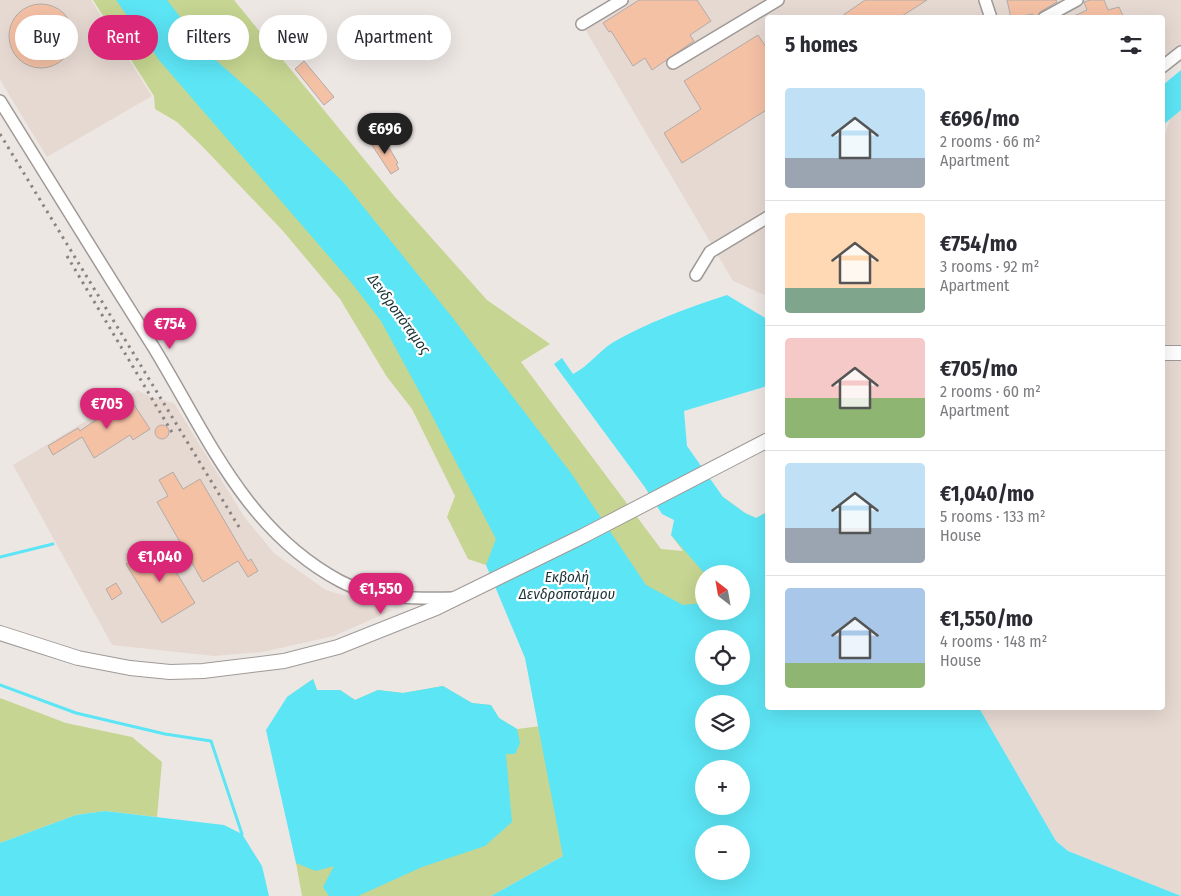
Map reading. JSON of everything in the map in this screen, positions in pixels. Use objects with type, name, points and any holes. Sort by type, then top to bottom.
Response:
[{"type":"street","points":[[582,24],[622,0]]},
{"type":"street","points":[[673,63],[778,0]]},
{"type":"street","points":[[985,0],[990,15]]},
{"type":"street","points":[[1050,15],[1077,0]]},
{"type":"street","points":[[1165,65],[1181,52]]},
{"type":"street","points":[[0,101],[180,391],[227,472],[250,506],[284,543],[341,582],[367,591],[397,597],[454,598]]},
{"type":"street","points":[[696,275],[710,252],[765,219]]},
{"type":"street","points":[[1165,353],[1181,353]]},
{"type":"street","points":[[0,633],[48,650],[104,665],[170,672],[203,671],[284,661],[338,647],[454,598],[765,442]]},
{"type":"shaded area","points":[[0,0],[91,0],[101,15],[88,15],[88,60],[129,60],[152,96],[47,157],[0,80]]},
{"type":"shaded area","points":[[622,0],[1181,0],[1181,55],[1165,66],[1165,15],[765,15],[765,295],[733,281],[582,24]]},
{"type":"shaded area","points":[[1181,92],[1181,896],[1068,851],[1056,841],[980,710],[1165,710],[1165,133]]},
{"type":"shaded area","points":[[137,390],[151,397],[174,403],[245,518],[275,554],[326,590],[393,610],[334,636],[263,652],[214,656],[112,645],[13,465]]},
{"type":"green space","points":[[93,0],[234,0],[246,15],[168,15],[168,60],[249,60],[249,18],[259,31],[259,60],[283,60],[395,197],[487,300],[550,344],[521,362],[661,549],[683,551],[671,535],[723,497],[745,513],[756,518],[765,513],[765,710],[767,710],[750,773],[750,760],[695,760],[695,775],[563,856],[491,896],[302,896],[296,863],[287,697],[313,679],[317,690],[340,690],[355,700],[378,690],[403,693],[443,686],[472,703],[491,705],[499,718],[517,729],[549,725],[522,629],[489,566],[468,559],[447,517],[455,496],[412,409],[387,377],[340,299],[283,231],[177,122],[155,109],[154,96],[131,60],[158,60],[158,15],[103,15]]},
{"type":"green space","points":[[0,698],[66,723],[132,737],[162,762],[157,817],[105,811],[76,815],[0,843]]},
{"type":"water","points":[[116,0],[167,0],[179,15],[168,15],[168,60],[216,60],[261,100],[345,184],[452,317],[571,473],[646,585],[683,605],[695,604],[695,620],[750,620],[750,565],[697,565],[671,535],[674,520],[662,514],[644,486],[554,364],[562,358],[573,374],[612,343],[625,336],[668,316],[727,295],[765,318],[765,387],[684,411],[687,446],[723,497],[745,513],[756,518],[765,513],[765,710],[980,710],[1056,841],[1068,851],[1181,896],[491,896],[563,856],[525,658],[486,565],[496,539],[381,321],[351,282],[159,60],[158,15],[127,15]]},
{"type":"water","points":[[1181,70],[1181,110],[1165,123],[1165,83]]},
{"type":"water","points":[[313,679],[317,690],[340,690],[355,700],[378,690],[403,693],[443,686],[472,703],[491,705],[499,718],[517,729],[520,743],[515,754],[506,754],[512,822],[485,846],[422,867],[358,896],[329,896],[323,887],[334,866],[316,871],[296,863],[266,730],[287,697]]},
{"type":"water","points":[[105,811],[224,825],[242,834],[262,866],[269,896],[0,896],[0,843],[76,815]]},
{"type":"building","points":[[639,0],[697,0],[711,21],[690,35],[694,41],[652,70],[645,58],[633,66],[611,31],[609,32],[603,23]]},
{"type":"building","points":[[865,0],[927,0],[904,15],[843,15]]},
{"type":"building","points":[[1007,0],[1056,0],[1057,2],[1040,12],[1038,15],[1010,15]]},
{"type":"building","points":[[1104,0],[1108,10],[1119,7],[1123,15],[1076,15],[1087,10],[1084,2]]},
{"type":"building","points":[[41,4],[53,6],[66,15],[16,15],[29,6]]},
{"type":"building","points":[[15,17],[15,55],[11,48],[9,36]]},
{"type":"building","points":[[758,35],[765,46],[765,111],[682,163],[664,133],[701,109],[684,81]]},
{"type":"building","points":[[19,60],[63,60],[53,66],[41,68],[23,63]]},
{"type":"building","points":[[304,61],[334,97],[324,105],[295,69]]},
{"type":"building","points":[[376,135],[385,149],[388,146],[398,163],[396,164],[399,169],[391,174],[368,139]]},
{"type":"building","points":[[129,397],[150,429],[133,440],[130,435],[94,458],[82,437],[53,455],[48,446],[78,428],[80,431]]},
{"type":"building","points":[[162,425],[167,427],[169,432],[167,437],[162,439],[157,437],[155,432],[157,427]]},
{"type":"building","points":[[173,472],[183,489],[200,479],[248,561],[251,559],[258,571],[248,577],[238,561],[203,582],[157,502],[168,496],[159,480]]},
{"type":"building","points":[[159,544],[195,603],[162,623],[126,564]]},
{"type":"building","points":[[116,583],[122,593],[112,600],[106,589]]},
{"type":"waterway","points":[[0,557],[53,544]]},
{"type":"waterway","points":[[0,685],[76,713],[165,734],[211,741],[242,834]]},
{"type":"railway","points":[[0,134],[239,527]]},
{"type":"railway","points":[[67,256],[173,434]]},
{"type":"water label","name":"Δενδροπόταμος","points":[[399,314]]},
{"type":"water label","name":"Εκβολή Δενδροποτάμου","points":[[567,586]]}]
